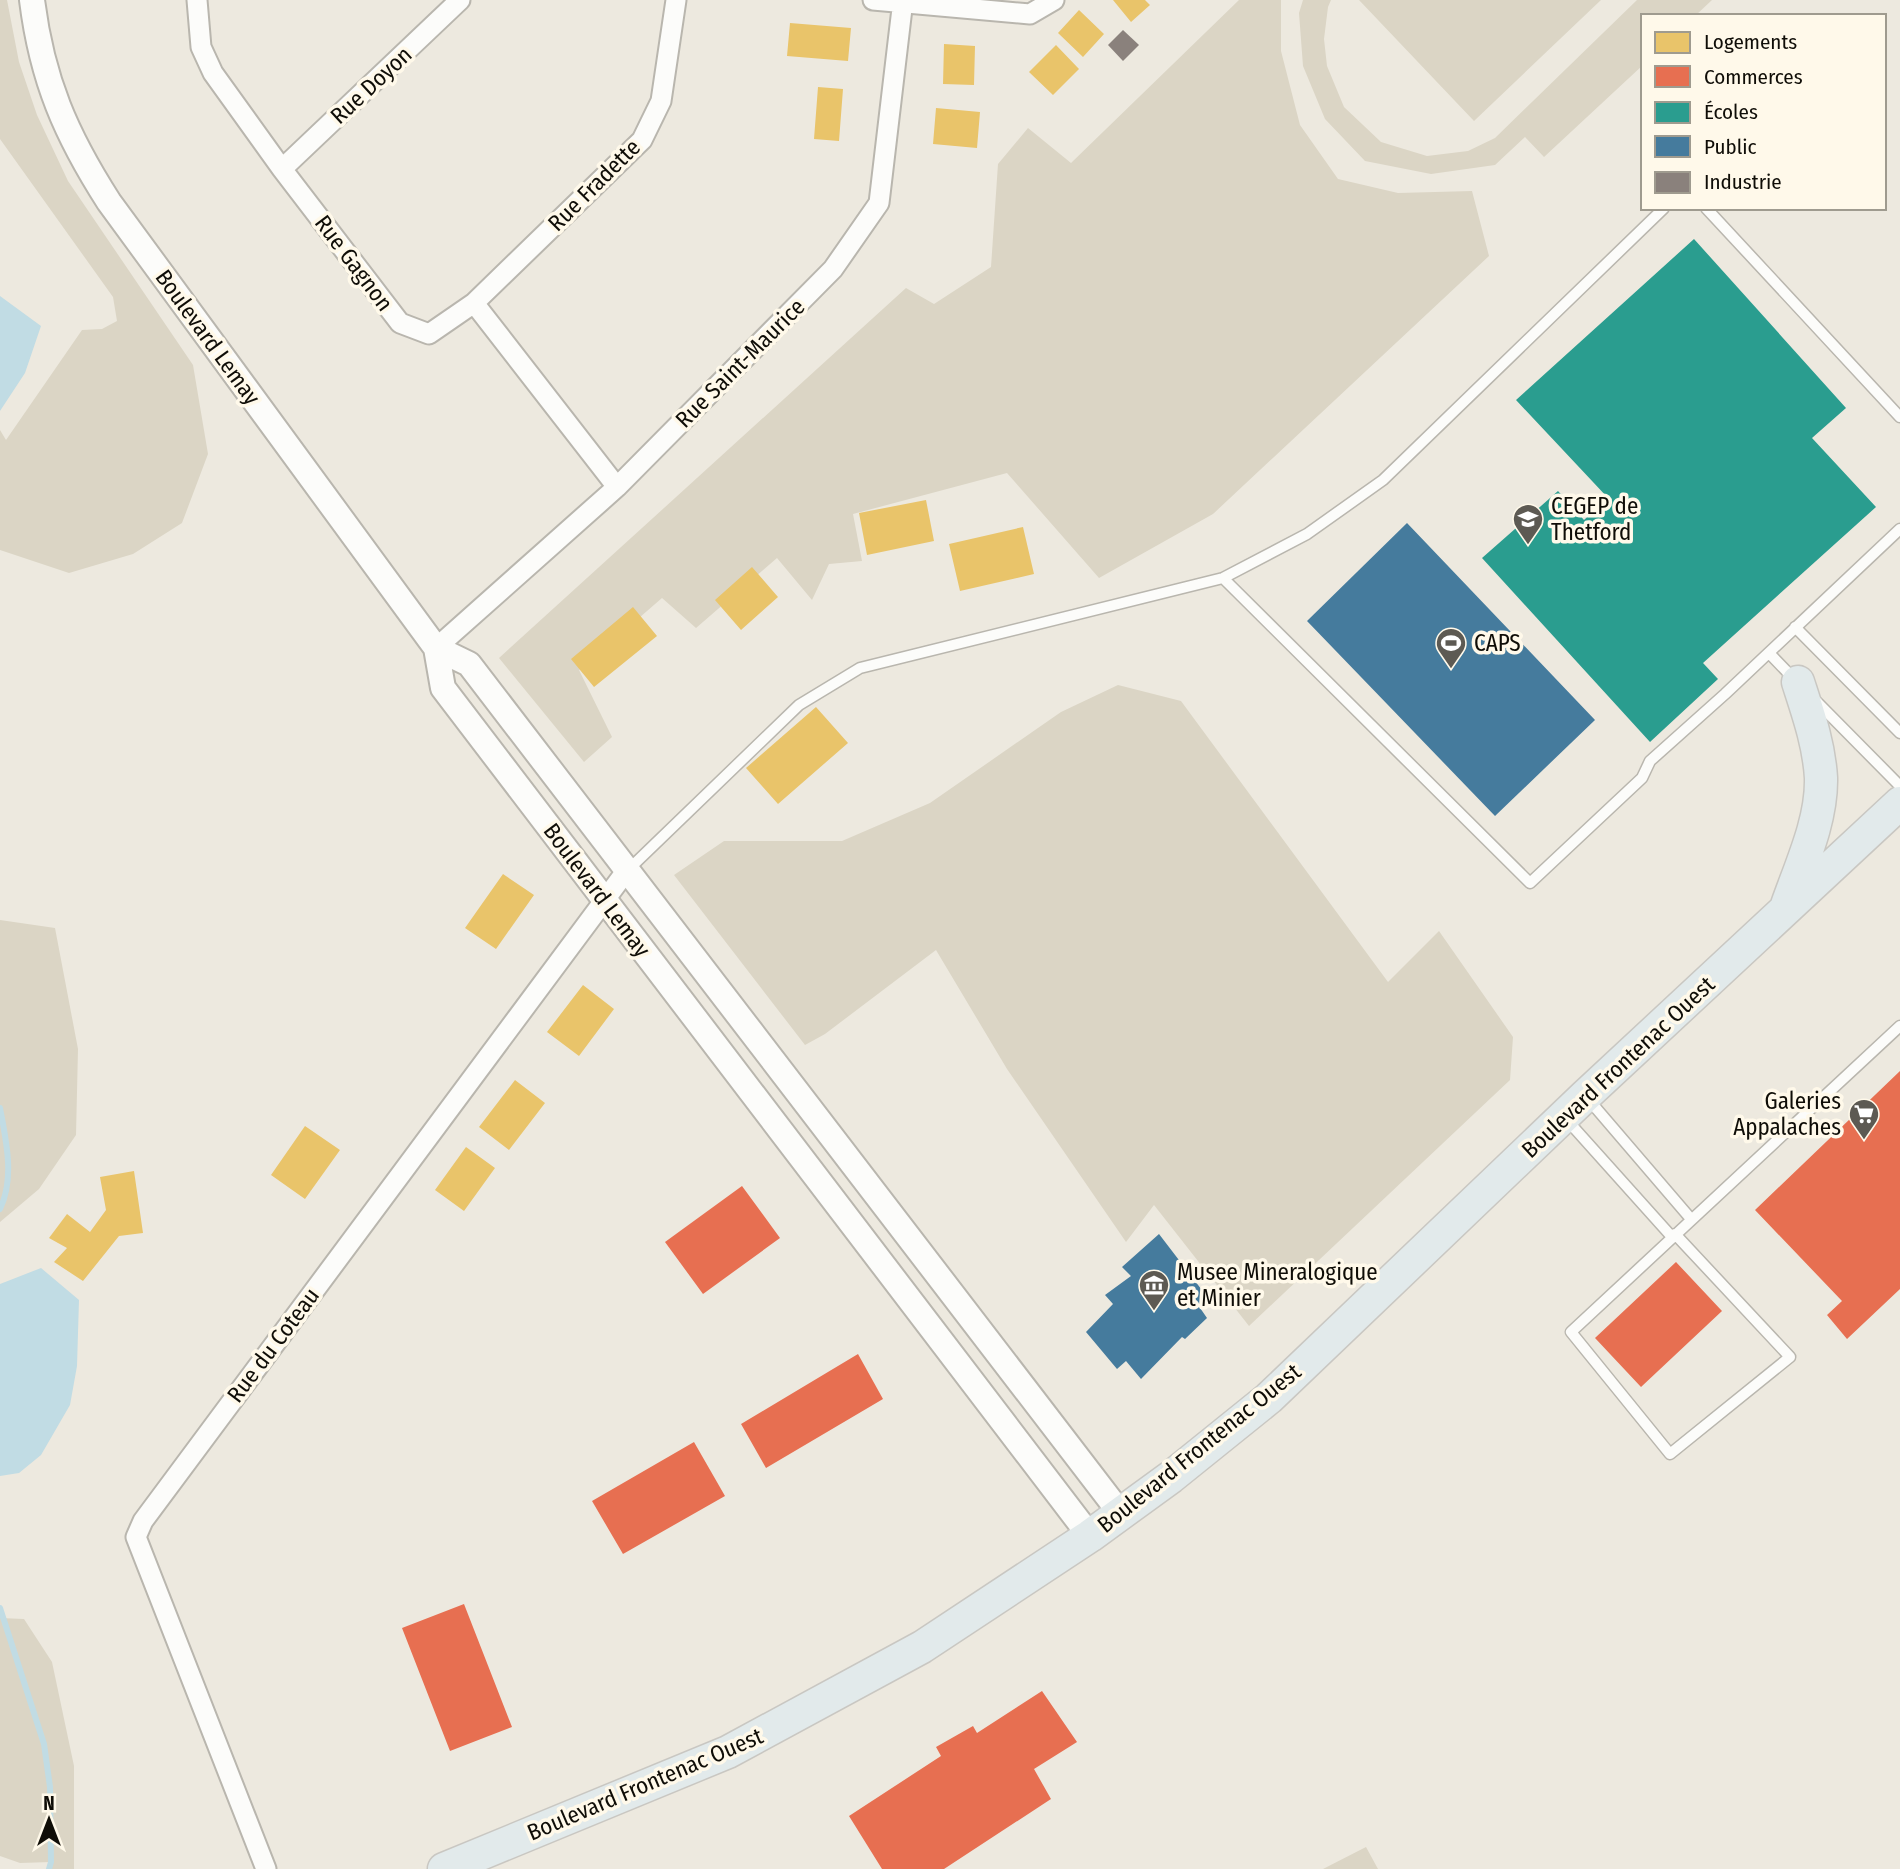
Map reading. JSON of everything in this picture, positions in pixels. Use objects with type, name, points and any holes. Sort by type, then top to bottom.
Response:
[{"type":"main road","points":[[1786,909],[1811,838],[1821,780],[1816,740],[1798,682]]},
{"type":"main road","name":"Boulevard Frontenac Ouest","points":[[444,1869],[728,1752],[922,1647],[1121,1514],[1269,1398],[1574,1107],[1900,803]]},
{"type":"street","name":"Boulevard Lemay","points":[[32,0],[44,69],[69,134],[84,163],[109,202],[436,648],[443,688],[1090,1536]]},
{"type":"street","name":"Rue Gagnon","points":[[197,0],[201,47],[213,72],[282,169],[400,323],[429,334],[474,303]]},
{"type":"street","name":"Rue Doyon","points":[[282,169],[460,0]]},
{"type":"street","name":"Rue Fradette","points":[[474,303],[642,140],[661,101],[676,0]]},
{"type":"street","points":[[873,0],[1030,14],[1054,0]]},
{"type":"street","name":"Rue Saint-Maurice","points":[[436,648],[617,487],[833,269],[879,203],[903,1]]},
{"type":"street","points":[[474,303],[617,487]]},
{"type":"street","name":"Boulevard Lemay","points":[[436,648],[469,664],[1121,1514]]},
{"type":"street","name":"Rue du Coteau","points":[[266,1869],[136,1537],[143,1521],[627,870]]},
{"type":"street","points":[[776,1124],[802,1098]]},
{"type":"street","points":[[966,1374],[993,1348]]},
{"type":"lane","points":[[627,870],[799,705],[860,668],[1223,578],[1307,534],[1383,480],[1662,210]]},
{"type":"lane","points":[[1708,210],[1900,417]]},
{"type":"lane","points":[[1223,578],[1530,883],[1642,778],[1650,761],[1900,529]]},
{"type":"lane","points":[[1796,627],[1900,733]]},
{"type":"lane","points":[[1769,653],[1900,786]]},
{"type":"lane","points":[[1574,1107],[1673,1235],[1790,1357],[1670,1454],[1571,1332],[1673,1235],[1900,1026]]},
{"type":"lane","points":[[1574,1107],[1691,1219]]},
{"type":"shaded area","points":[[0,0],[7,0],[19,62],[37,115],[68,181],[193,365],[208,454],[182,523],[133,554],[69,573],[0,550],[0,430],[6,440],[82,330],[102,329],[117,321],[113,297],[0,139]]},
{"type":"shaded area","points":[[1239,0],[1281,0],[1281,51],[1300,125],[1338,179],[1398,193],[1472,191],[1489,256],[1213,514],[1099,578],[1007,473],[853,514],[862,561],[829,564],[812,600],[777,558],[696,628],[662,598],[579,670],[612,737],[584,762],[499,658],[906,288],[934,304],[991,267],[998,164],[1028,128],[1071,163]]},
{"type":"shaded area","points":[[1303,0],[1331,0],[1324,39],[1327,66],[1344,107],[1381,142],[1427,156],[1468,151],[1495,138],[1637,0],[1712,0],[1697,14],[1641,14],[1641,67],[1544,157],[1525,137],[1495,165],[1431,174],[1365,161],[1325,119],[1303,66],[1299,13]]},
{"type":"shaded area","points":[[1359,0],[1601,0],[1474,121]]},
{"type":"shaded area","points":[[1118,685],[1181,701],[1388,982],[1439,931],[1513,1037],[1510,1080],[1249,1326],[1154,1205],[1126,1242],[1007,1069],[936,950],[825,1034],[805,1045],[674,875],[724,841],[842,841],[930,803],[1061,712]]},
{"type":"shaded area","points":[[0,920],[55,928],[78,1049],[76,1135],[39,1189],[0,1222]]},
{"type":"shaded area","points":[[0,1618],[24,1619],[52,1662],[74,1766],[74,1869],[49,1869],[51,1862],[20,1863],[0,1856]]},
{"type":"shaded area","points":[[1366,1847],[1378,1869],[1323,1869]]},
{"type":"water","points":[[0,296],[41,326],[25,373],[0,411]]},
{"type":"water","points":[[41,1268],[79,1300],[77,1366],[70,1405],[41,1455],[19,1473],[0,1476],[0,1284]]},
{"type":"building: Logements","points":[[1113,0],[1145,0],[1150,5],[1131,22]]},
{"type":"building: Logements","points":[[1079,10],[1104,34],[1083,57],[1058,33]]},
{"type":"building: Logements","points":[[790,23],[851,28],[848,61],[787,56]]},
{"type":"building: Logements","points":[[944,44],[975,46],[974,85],[943,84]]},
{"type":"building: Logements","points":[[1056,45],[1079,69],[1053,95],[1029,72]]},
{"type":"building: Logements","points":[[818,87],[843,89],[839,141],[814,139]]},
{"type":"building: Logements","points":[[936,108],[980,112],[977,148],[933,144]]},
{"type":"building: Logements","points":[[926,500],[934,541],[867,555],[859,513]]},
{"type":"building: Logements","points":[[1023,527],[1034,574],[960,591],[949,544]]},
{"type":"building: Logements","points":[[752,567],[778,597],[741,630],[715,600]]},
{"type":"building: Logements","points":[[633,607],[657,636],[594,687],[571,659]]},
{"type":"building: Logements","points":[[816,707],[848,743],[778,804],[746,768]]},
{"type":"building: Logements","points":[[503,874],[534,895],[496,949],[465,928]]},
{"type":"building: Logements","points":[[583,985],[614,1009],[579,1056],[547,1032]]},
{"type":"building: Logements","points":[[515,1080],[545,1103],[509,1150],[479,1127]]},
{"type":"building: Logements","points":[[305,1126],[340,1150],[305,1199],[271,1175]]},
{"type":"building: Logements","points":[[466,1147],[495,1168],[464,1211],[435,1190]]},
{"type":"building: Logements","points":[[134,1171],[143,1233],[119,1236],[83,1281],[54,1262],[67,1248],[49,1238],[67,1214],[90,1232],[106,1210],[100,1177]]},
{"type":"building: Commerces","name":"Galeries Appalaches","points":[[1900,1071],[1900,1289],[1847,1339],[1827,1315],[1842,1301],[1755,1210]]},
{"type":"building: Commerces","points":[[742,1186],[780,1238],[703,1294],[665,1242]]},
{"type":"building: Commerces","points":[[1676,1262],[1722,1311],[1641,1387],[1595,1338]]},
{"type":"building: Commerces","points":[[858,1354],[883,1399],[766,1468],[741,1424]]},
{"type":"building: Commerces","points":[[694,1442],[725,1496],[623,1554],[592,1501]]},
{"type":"building: Commerces","points":[[464,1604],[512,1727],[450,1751],[402,1628]]},
{"type":"building: Commerces","points":[[1042,1691],[1077,1742],[1034,1769],[1051,1799],[944,1869],[882,1869],[849,1816],[941,1756],[936,1747],[973,1726],[977,1733]]},
{"type":"building: Écoles","name":"CEGEP de Thetford","points":[[1694,239],[1846,408],[1812,438],[1876,507],[1703,663],[1718,679],[1650,742],[1482,558],[1558,491],[1584,520],[1608,498],[1516,400]]},
{"type":"building: Public","name":"CAPS","points":[[1407,523],[1595,720],[1495,816],[1307,621]]},
{"type":"building: Public","name":"Musee Mineralogique et Minier","points":[[1159,1234],[1208,1298],[1198,1305],[1207,1318],[1185,1339],[1182,1337],[1141,1379],[1126,1361],[1117,1369],[1086,1332],[1113,1304],[1105,1295],[1131,1276],[1122,1267]]},
{"type":"building: Industrie","points":[[1123,30],[1139,45],[1123,61],[1108,45]]},
{"type":"waterway","points":[[0,1108],[7,1146],[8,1172],[5,1197],[0,1209]]},
{"type":"waterway","points":[[0,1608],[44,1744],[50,1787],[49,1869]]},
{"type":"place","name":"CEGEP de Thetford","points":[[1528,546]]},
{"type":"place","name":"CAPS","points":[[1451,670]]},
{"type":"place","name":"Galeries Appalaches","points":[[1864,1141]]},
{"type":"place","name":"Musee Mineralogique et Minier","points":[[1154,1312]]}]
